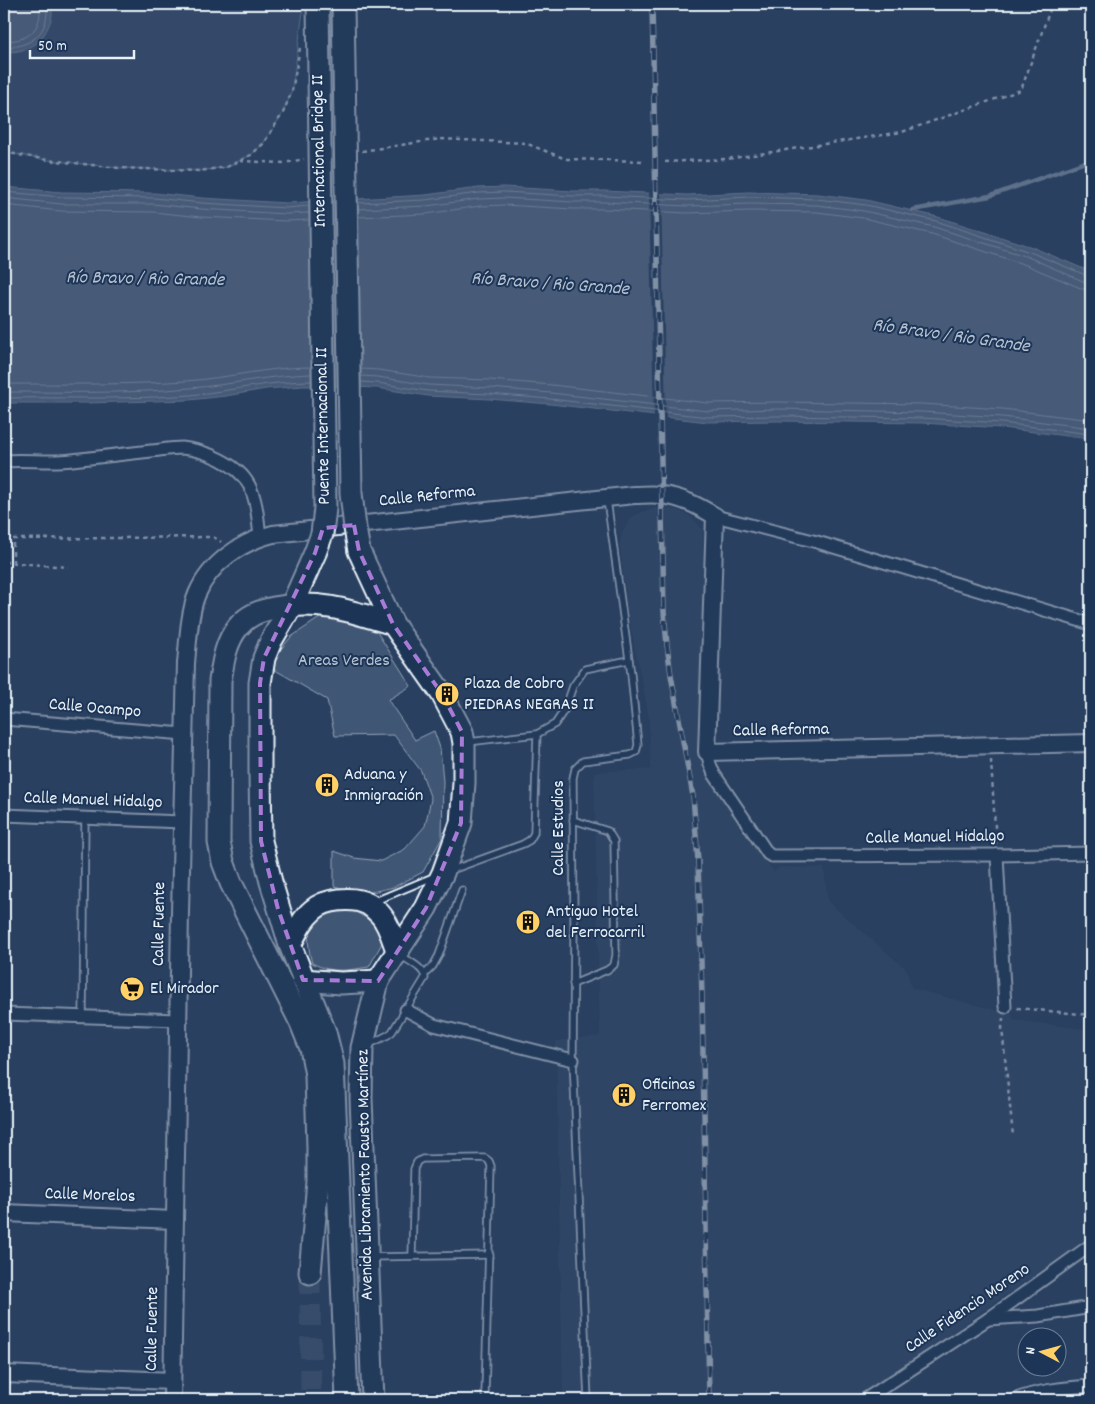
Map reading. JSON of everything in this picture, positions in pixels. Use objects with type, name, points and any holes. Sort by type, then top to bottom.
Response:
[{"type":"highway","name":"International Bridge II","points":[[318,4],[322,298]]},
{"type":"highway","name":"International Bridge II","points":[[343,4],[348,296]]},
{"type":"highway","name":"Puente Internacional II","points":[[348,296],[351,493],[359,551]]},
{"type":"highway","name":"Puente Internacional II","points":[[316,553],[322,534],[326,508],[322,298]]},
{"type":"highway","name":"Avenida Libramiento Fausto Martínez","points":[[359,551],[393,624],[442,694],[462,732],[464,743],[464,783],[461,822],[443,873],[426,908],[378,981],[362,1048],[361,1098],[372,1400]]},
{"type":"highway","name":"Avenida Libramiento Fausto Martínez","points":[[316,553],[292,605],[264,658],[260,683],[262,841],[270,882],[290,945],[324,1032],[333,1064],[346,1400]]},
{"type":"highway","points":[[310,1273],[318,1181],[316,1075],[311,1048],[301,1023],[231,883],[223,862],[219,842],[220,681],[223,659],[237,628],[247,618],[259,611],[292,605],[320,605],[340,608],[393,624]]},
{"type":"highway","points":[[290,945],[301,924],[314,909],[333,900],[355,900],[368,904],[381,916],[398,953]]},
{"type":"highway","points":[[303,980],[342,983],[378,981]]},
{"type":"street","points":[[4,461],[69,461],[181,448],[210,454],[228,463],[246,480],[255,502],[260,537]]},
{"type":"street","name":"Calle Reforma","points":[[210,572],[228,554],[260,537],[273,534],[634,495],[661,494],[686,500],[716,516],[708,752],[1091,743]]},
{"type":"street","points":[[716,516],[817,542],[1091,624]]},
{"type":"street","name":"Calle Fuente","points":[[172,1400],[186,663],[189,627],[197,595],[210,572]]},
{"type":"street","name":"Calle Ocampo","points":[[4,719],[184,734]]},
{"type":"street","name":"Calle Manuel Hidalgo","points":[[708,752],[714,774],[768,854],[772,856],[996,856],[1091,853]]},
{"type":"street","name":"Calle Manuel Hidalgo","points":[[4,815],[182,822]]},
{"type":"street","points":[[996,856],[1005,1007]]},
{"type":"street","points":[[406,1010],[434,1025],[573,1060]]},
{"type":"street","points":[[4,1014],[178,1020]]},
{"type":"street","name":"Calle Morelos","points":[[4,1213],[175,1220]]},
{"type":"street","name":"Calle Fidencio Moreno","points":[[864,1400],[988,1319],[1091,1245]]},
{"type":"street","points":[[988,1319],[1038,1316],[1091,1308]]},
{"type":"street","points":[[4,1374],[172,1381]]},
{"type":"street","points":[[1014,1400],[1023,1396],[1052,1390],[1091,1386]]},
{"type":"lane","name":"Calle Estudios","points":[[588,1400],[573,1060],[574,820],[572,778],[575,768],[583,761],[630,755],[636,752],[638,746],[629,660],[607,498]]},
{"type":"lane","points":[[464,743],[537,734],[555,724],[565,709],[573,686],[585,669],[629,660]]},
{"type":"lane","points":[[368,904],[443,873],[524,844],[530,840],[534,833],[537,734]]},
{"type":"lane","points":[[83,1017],[85,818]]},
{"type":"lane","points":[[573,984],[607,970],[614,965],[616,954],[614,841],[608,831],[574,820]]},
{"type":"lane","points":[[362,1048],[392,1032],[406,1010],[425,978],[425,974],[433,966],[439,955],[462,890]]},
{"type":"lane","points":[[398,953],[425,974]]},
{"type":"lane","points":[[412,1256],[414,1169],[417,1162],[422,1158],[485,1158],[490,1161],[492,1166],[485,1395],[489,1399],[505,1400]]},
{"type":"lane","points":[[367,1257],[490,1256]]},
{"type":"path","points":[[665,162],[727,159],[902,132],[1021,90],[1052,4]]},
{"type":"path","points":[[4,152],[47,160],[119,168],[199,170],[227,167],[251,155],[263,144],[283,113],[292,91],[300,47]]},
{"type":"path","points":[[389,146],[440,139],[525,143],[566,158],[646,162]]},
{"type":"path","points":[[13,563],[13,539],[212,538],[220,541],[228,554]]},
{"type":"path","points":[[4,562],[68,567]]},
{"type":"path","points":[[990,746],[996,856]]},
{"type":"path","points":[[1013,1136],[1002,1028],[1005,1007],[1091,1015]]},
{"type":"highlighted area","points":[[354,525],[359,551],[393,624],[442,694],[462,732],[461,823],[426,908],[378,981],[303,980],[278,909],[261,841],[260,683],[264,658],[315,553],[323,528]]},
{"type":"shaded area","points":[[656,508],[676,510],[688,515],[703,531],[702,747],[708,768],[720,794],[740,828],[774,872],[780,867],[824,868],[828,902],[907,970],[911,988],[1013,1015],[1013,1020],[1091,1030],[1091,1236],[854,1400],[563,1400],[556,1041],[600,1036],[594,772],[651,769],[649,717],[628,613],[620,544],[623,530],[632,517]]},
{"type":"green space","points":[[4,4],[304,4],[292,91],[283,113],[263,144],[251,155],[227,167],[199,171],[119,168],[47,160],[4,152]]},
{"type":"green space","name":"Areas Verdes","points":[[354,614],[377,632],[411,686],[388,700],[415,740],[434,731],[440,748],[443,781],[442,838],[423,872],[394,887],[363,894],[334,886],[334,851],[354,858],[381,861],[405,849],[425,826],[431,799],[421,771],[394,735],[335,736],[327,700],[270,667],[271,661],[291,637],[321,617]]},
{"type":"green space","points":[[341,910],[354,911],[366,918],[383,933],[382,943],[369,967],[333,970],[312,963],[308,942],[313,923],[325,913]]},
{"type":"water","points":[[4,4],[51,4],[52,13],[49,24],[36,44],[18,51],[4,52]]},
{"type":"water","name":"Río Bravo / Rio Grande","points":[[4,187],[62,192],[154,193],[287,203],[425,195],[478,188],[504,187],[687,195],[749,192],[818,194],[866,200],[938,217],[1032,247],[1091,272],[1091,439],[1002,428],[922,423],[708,422],[550,404],[428,396],[377,388],[331,386],[266,389],[189,400],[4,403]]},
{"type":"pier","points":[[649,190],[661,191],[666,420],[654,418]]},
{"type":"waterway","points":[[913,210],[990,196],[1091,160]]},
{"type":"tunnel","points":[[310,1273],[311,1400]]},
{"type":"railway","points":[[652,4],[664,612],[671,675],[693,796],[698,861],[709,1400]]},
{"type":"place","name":"Plaza de Cobro PIEDRAS NEGRAS II","points":[[447,694]]},
{"type":"place","name":"Aduana y Inmigración","points":[[327,785]]},
{"type":"place","name":"Antiguo Hotel del Ferrocarril","points":[[528,922]]},
{"type":"place","name":"El Mirador","points":[[132,989]]},
{"type":"place","name":"Oficinas Ferromex","points":[[624,1095]]}]
